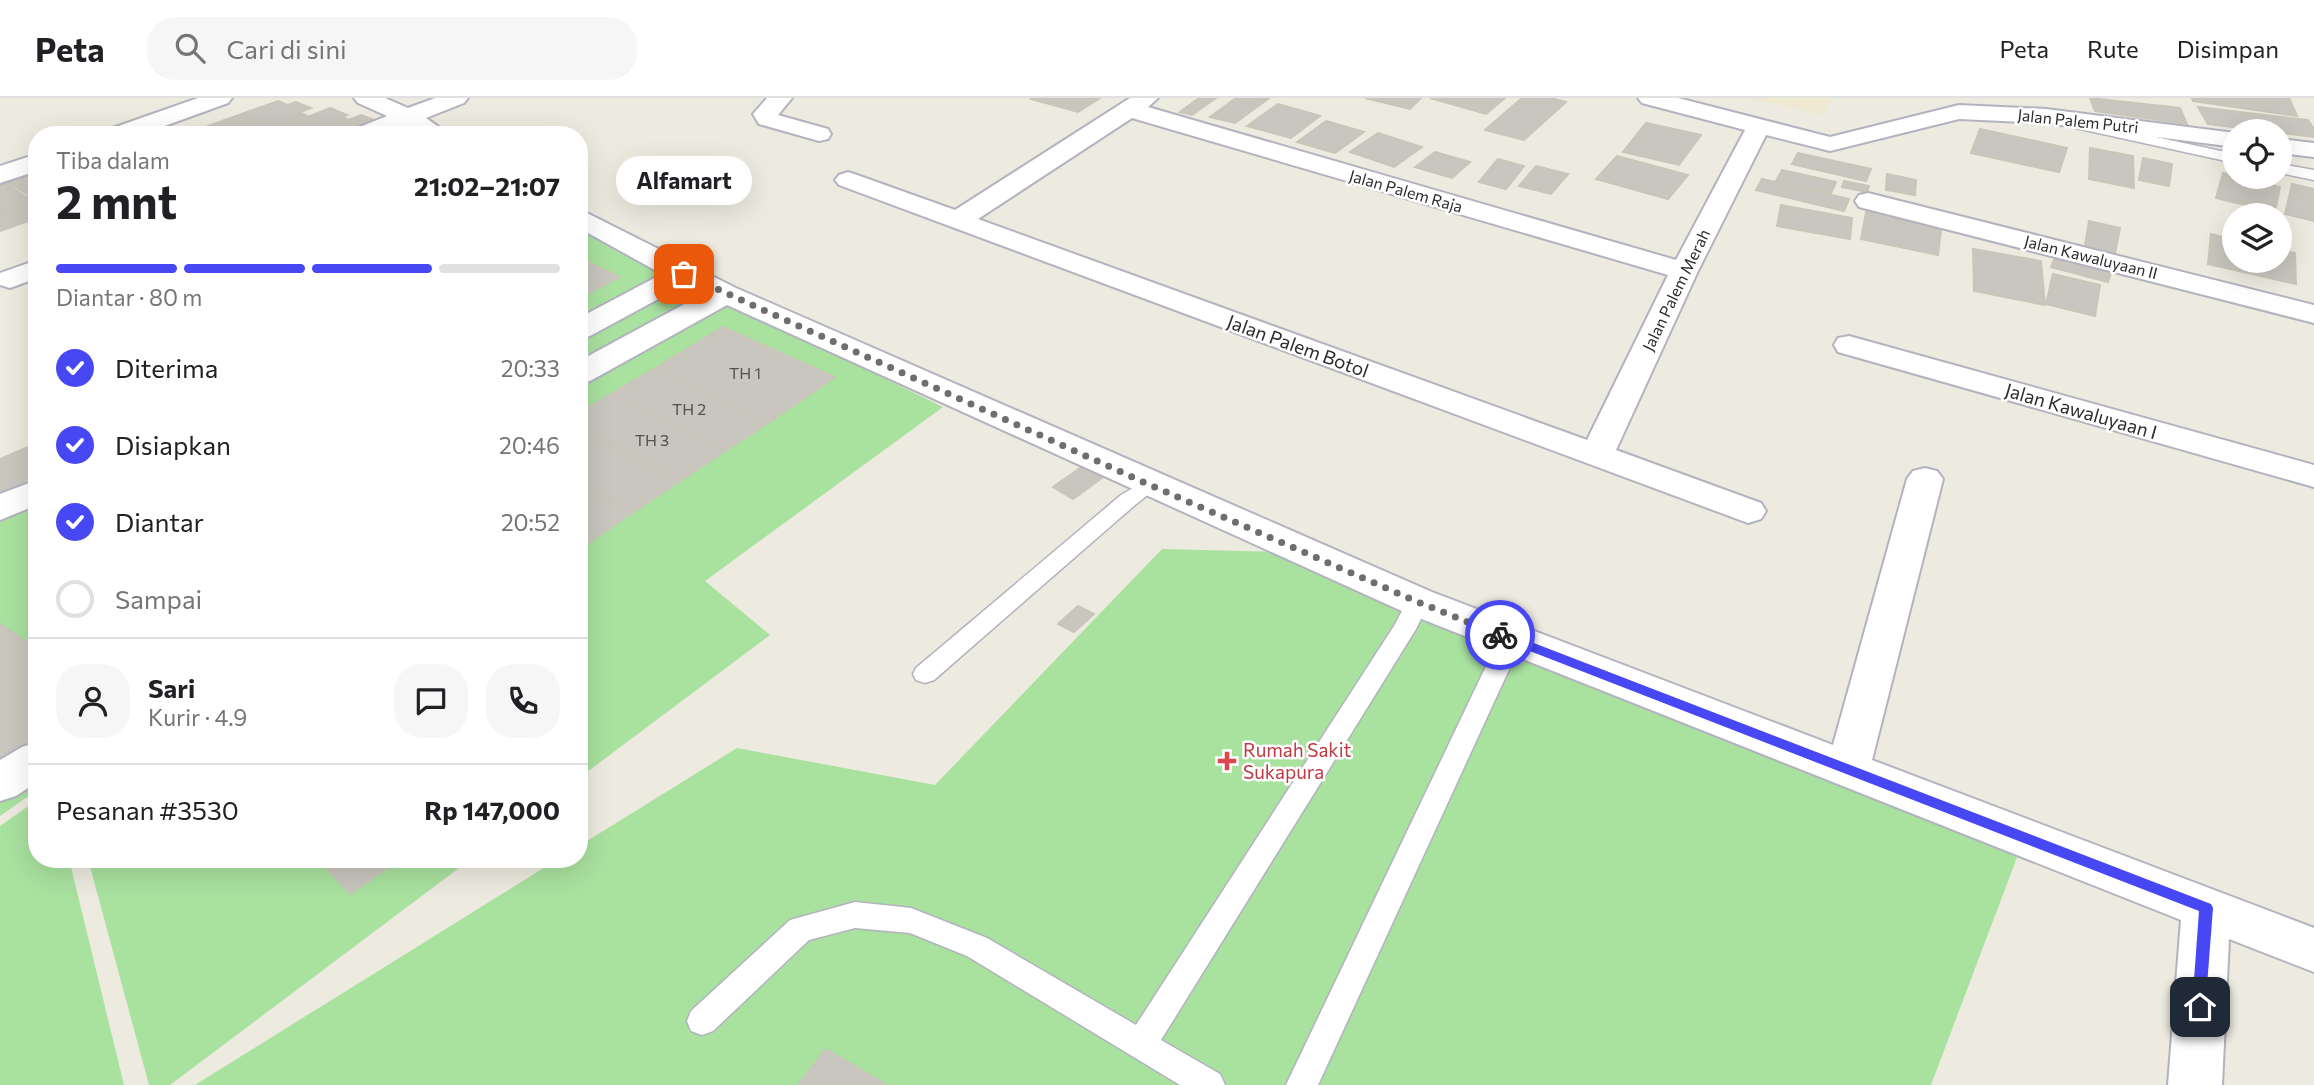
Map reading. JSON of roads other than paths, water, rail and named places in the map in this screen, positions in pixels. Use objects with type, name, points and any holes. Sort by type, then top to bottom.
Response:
[{"type":"street","points":[[141,126],[220,98]]},
{"type":"street","points":[[366,98],[423,126]]},
{"type":"street","points":[[382,126],[456,98]]},
{"type":"street","points":[[780,98],[765,114],[767,119],[819,134]]},
{"type":"street","name":"Jalan Palem Putri","points":[[1650,98],[1830,144],[1963,105],[2042,107],[2222,138]]},
{"type":"street","name":"Jalan Palem Raja","points":[[958,220],[1137,104],[1684,271]]},
{"type":"street","name":"Jalan Palem Merah","points":[[1596,456],[1684,271],[1759,126]]},
{"type":"street","points":[[2292,147],[2314,150]]},
{"type":"street","points":[[0,175],[28,165]]},
{"type":"street","name":"Jalan Palem Botol","points":[[848,180],[1748,511]]},
{"type":"street","name":"Jalan Kawaluyaan II","points":[[1868,201],[2314,314]]},
{"type":"street","points":[[588,222],[726,294],[1418,602],[2314,950]]},
{"type":"street","points":[[10,279],[28,272]]},
{"type":"street","points":[[588,325],[684,274]]},
{"type":"street","points":[[588,368],[726,294]]},
{"type":"street","name":"Jalan Kawaluyaan I","points":[[1849,345],[2314,476]]},
{"type":"street","points":[[1848,769],[1924,479]]},
{"type":"street","points":[[0,508],[28,495]]},
{"type":"street","points":[[0,783],[28,765]]},
{"type":"street","points":[[2195,1085],[2206,908]]},
{"type":"lane","points":[[2042,107],[2081,127],[2222,156]]},
{"type":"lane","points":[[2292,170],[2314,175]]},
{"type":"lane","points":[[925,674],[1128,499],[1150,485]]},
{"type":"lane","points":[[1140,1046],[1404,629],[1418,602]]},
{"type":"lane","points":[[1302,1085],[1511,639]]},
{"type":"lane","points":[[702,1021],[800,929],[855,915],[911,921],[977,947],[1209,1085]]},
{"type":"place","name":"Alfamart","points":[[684,274]]},
{"type":"place","name":"Rumah Sakit Sukapura","points":[[1227,761]]}]
